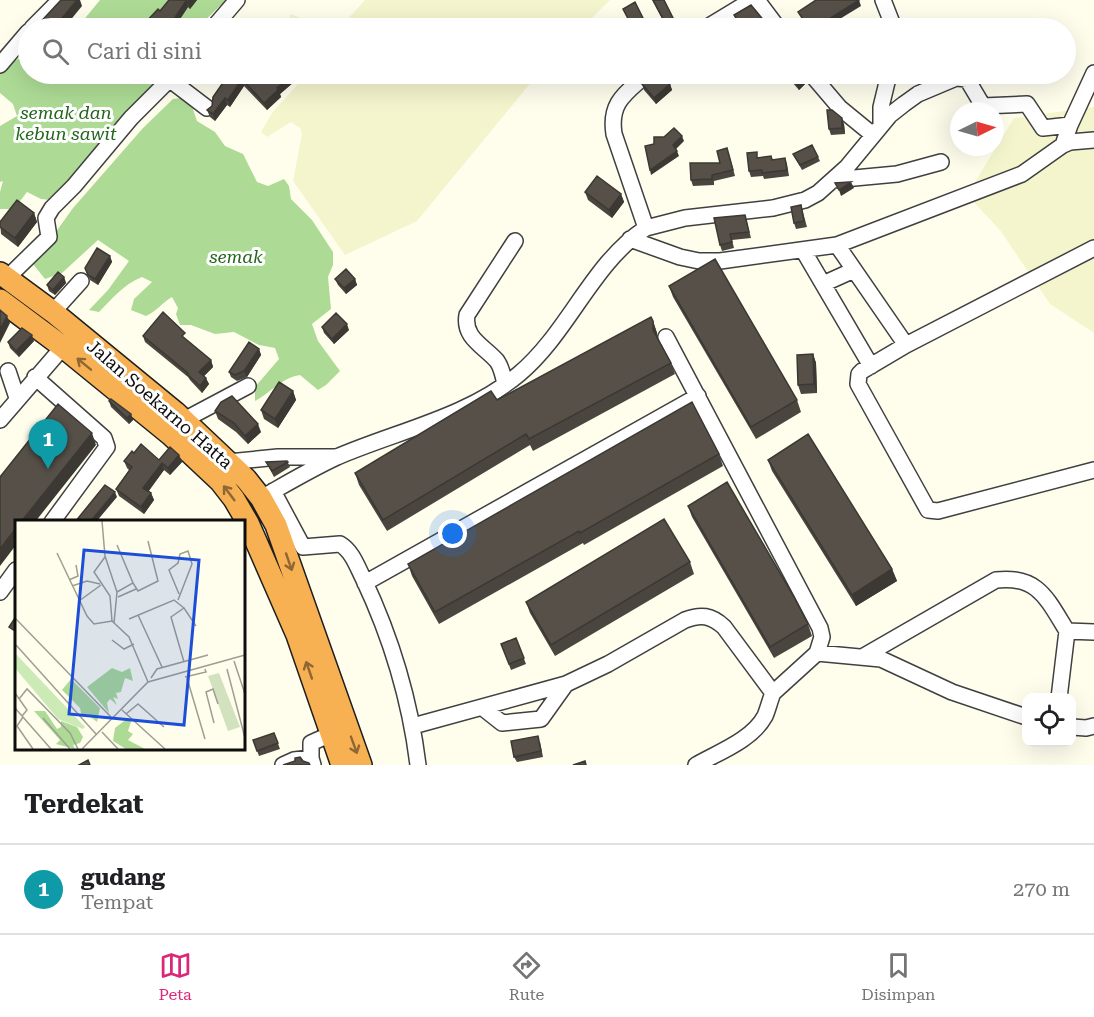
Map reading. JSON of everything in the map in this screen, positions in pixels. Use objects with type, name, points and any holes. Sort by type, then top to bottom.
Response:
[{"type":"highway","name":"Jalan Soekarno Hatta","points":[[4,275],[53,312],[184,420],[267,495],[361,765]]},
{"type":"highway","name":"Jalan Soekarno Hatta","points":[[0,300],[63,347],[171,435],[220,481],[234,499],[248,523],[297,635],[342,765]]},
{"type":"street","points":[[42,18],[60,0]]},
{"type":"street","points":[[222,18],[237,0]]},
{"type":"street","points":[[722,18],[752,0]]},
{"type":"street","points":[[758,0],[771,18]]},
{"type":"street","points":[[883,0],[890,18]]},
{"type":"street","points":[[0,65],[18,44]]},
{"type":"street","points":[[1063,145],[1094,73]]},
{"type":"street","points":[[4,275],[49,237],[46,218],[52,208],[74,186],[131,118],[164,84]]},
{"type":"street","points":[[181,84],[207,108]]},
{"type":"street","points":[[636,84],[616,103],[612,123],[646,228]]},
{"type":"street","points":[[820,84],[840,108],[877,131]]},
{"type":"street","points":[[877,131],[887,84]]},
{"type":"street","points":[[418,765],[413,726],[389,642],[380,614],[351,553],[340,544],[310,547],[301,544],[267,495],[338,457],[455,411],[490,394],[518,375],[547,347],[609,261],[630,239],[646,228],[685,218],[789,205],[818,193],[859,154],[890,115],[918,94],[943,84]]},
{"type":"street","points":[[969,84],[983,106],[1027,104],[1042,128],[1070,125]]},
{"type":"street","points":[[630,239],[699,261],[720,261],[837,245],[1022,174],[1070,142],[1094,140]]},
{"type":"street","points":[[833,180],[897,174],[941,162]]},
{"type":"street","points":[[505,384],[499,365],[470,334],[466,322],[467,315],[515,241]]},
{"type":"street","points":[[837,245],[906,345]]},
{"type":"street","points":[[1094,248],[906,345],[859,374],[858,384],[928,510],[938,512],[1094,470]]},
{"type":"street","points":[[803,250],[871,366]]},
{"type":"street","points":[[823,284],[854,270]]},
{"type":"street","points":[[53,312],[81,281]]},
{"type":"street","points":[[666,338],[820,628],[822,637],[818,653],[773,693],[765,715],[757,727],[748,735],[696,765]]},
{"type":"street","points":[[0,420],[63,347]]},
{"type":"street","points":[[8,371],[17,398]]},
{"type":"street","points":[[35,377],[104,438],[106,443],[106,447],[53,520]]},
{"type":"street","points":[[184,420],[248,386]]},
{"type":"street","points":[[365,582],[698,396]]},
{"type":"street","points":[[228,462],[278,457],[338,457]]},
{"type":"street","points":[[0,592],[15,571]]},
{"type":"street","points":[[864,656],[996,580],[1012,578],[1025,581],[1038,588],[1067,631],[1060,693]]},
{"type":"street","points":[[413,726],[566,684],[696,616],[715,619],[724,627],[773,693]]},
{"type":"street","points":[[1067,631],[1094,632]]},
{"type":"street","points":[[818,653],[864,656],[893,663],[952,692],[1022,716]]},
{"type":"street","points":[[483,708],[502,723],[539,720],[566,684]]},
{"type":"street","points":[[1076,727],[1094,726]]},
{"type":"street","points":[[283,765],[294,760],[312,762],[311,743],[331,734]]},
{"type":"green space","points":[[100,0],[226,0],[207,18],[85,18]]},
{"type":"green space","points":[[365,0],[610,0],[592,18],[349,18]]},
{"type":"green space","name":"semak dan kebun sawit","points":[[18,59],[18,84],[152,84],[142,103],[60,201],[41,199],[27,192],[14,209],[0,209],[0,192],[3,181],[0,182],[0,126],[17,116],[13,104],[0,93],[0,70]]},
{"type":"green space","points":[[298,84],[530,84],[417,221],[345,255],[293,181],[302,134],[300,128],[291,122],[267,137],[261,132],[272,113]]},
{"type":"green space","name":"semak","points":[[189,97],[197,121],[215,132],[225,146],[243,154],[257,182],[268,186],[284,179],[289,186],[291,199],[312,220],[333,252],[333,265],[328,277],[331,309],[312,324],[318,341],[340,371],[318,390],[300,375],[282,382],[255,401],[255,387],[279,359],[275,348],[259,345],[234,332],[215,334],[191,325],[180,325],[176,314],[178,308],[172,297],[146,316],[131,310],[134,299],[152,282],[142,277],[124,288],[99,312],[89,310],[108,290],[129,261],[98,240],[62,273],[45,279],[33,264],[73,208],[143,128],[173,99]]},
{"type":"green space","points":[[1094,107],[1094,333],[1050,304],[1000,230],[967,195],[991,156],[1004,156],[1004,134],[1014,118]]},
{"type":"building","points":[[61,0],[77,0],[62,18],[44,18]]},
{"type":"building","points":[[169,0],[190,0],[188,3],[186,1],[175,18],[150,18],[158,9],[160,11]]},
{"type":"building","points":[[653,0],[664,0],[673,18],[663,18]]},
{"type":"building","points":[[816,0],[859,0],[831,18],[802,18],[798,12]]},
{"type":"building","points":[[635,2],[643,18],[628,18],[623,9]]},
{"type":"building","points":[[751,5],[762,18],[736,18],[734,15]]},
{"type":"building","points":[[222,84],[239,84],[228,100],[225,98],[213,114],[207,110],[212,106],[213,97]]},
{"type":"building","points":[[247,84],[282,84],[277,88],[278,90],[264,103]]},
{"type":"building","points":[[642,84],[670,84],[654,98]]},
{"type":"building","points":[[827,110],[832,110],[842,118],[842,128],[829,129]]},
{"type":"building","points":[[674,128],[682,136],[673,145],[677,151],[650,170],[645,146],[654,144],[654,137],[664,137]]},
{"type":"building","points":[[812,145],[818,157],[800,165],[793,154]]},
{"type":"building","points":[[727,148],[733,170],[712,175],[712,179],[691,180],[690,163],[720,163],[717,151]]},
{"type":"building","points":[[757,152],[757,158],[771,156],[772,160],[785,158],[787,170],[762,173],[762,170],[749,171],[747,153]]},
{"type":"building","points":[[597,176],[621,194],[609,210],[585,192]]},
{"type":"building","points":[[851,182],[839,190],[835,183]]},
{"type":"building","points":[[17,200],[34,213],[15,238],[0,227],[0,222]]},
{"type":"building","points":[[801,205],[804,221],[794,223],[791,207]]},
{"type":"building","points":[[745,215],[749,232],[730,234],[732,242],[720,245],[714,218]]},
{"type":"building","points":[[97,248],[110,256],[95,279],[88,275],[85,268]]},
{"type":"building","points":[[715,259],[797,400],[751,427],[669,286]]},
{"type":"building","points":[[346,269],[355,279],[344,288],[335,279]]},
{"type":"building","points":[[58,272],[64,277],[53,290],[47,285]]},
{"type":"building","points":[[0,310],[7,316],[0,330]]},
{"type":"building","points":[[163,312],[185,333],[182,336],[211,360],[199,372],[206,378],[200,386],[188,373],[143,336]]},
{"type":"building","points":[[336,313],[347,324],[332,339],[322,327]]},
{"type":"building","points":[[651,317],[653,330],[671,363],[529,439],[526,434],[383,520],[355,473],[491,391],[497,400]]},
{"type":"building","points":[[22,328],[32,335],[16,351],[8,342]]},
{"type":"building","points":[[249,342],[259,349],[244,371],[235,375],[229,372]]},
{"type":"building","points":[[813,354],[814,384],[798,385],[797,355]]},
{"type":"building","points":[[279,382],[293,391],[275,419],[261,410]]},
{"type":"building","points":[[232,396],[258,424],[245,436],[234,423],[215,411],[221,402]]},
{"type":"building","points":[[111,399],[131,414],[127,418],[109,401]]},
{"type":"building","points":[[692,402],[719,454],[435,612],[408,564]]},
{"type":"building","points":[[58,404],[92,433],[23,520],[15,520],[15,529],[0,549],[0,477]]},
{"type":"building","points":[[808,434],[892,569],[852,595],[768,460]]},
{"type":"building","points":[[141,444],[159,460],[170,447],[179,455],[168,468],[162,463],[143,488],[151,493],[141,507],[116,489],[132,467],[124,461]]},
{"type":"building","points":[[287,461],[272,471],[266,462]]},
{"type":"building","points":[[727,482],[808,624],[770,647],[688,506]]},
{"type":"building","points":[[105,485],[115,492],[92,520],[77,520]]},
{"type":"building","points":[[664,519],[690,562],[551,645],[526,602]]},
{"type":"building","points":[[15,618],[15,631],[9,627]]},
{"type":"building","points":[[516,638],[524,658],[509,664],[501,644]]},
{"type":"building","points":[[274,733],[278,743],[257,751],[253,740]]},
{"type":"building","points":[[538,736],[541,751],[514,757],[511,741]]},
{"type":"building","points":[[300,757],[310,765],[283,765],[295,761],[295,758]]},
{"type":"building","points":[[88,760],[90,765],[79,765]]},
{"type":"building","points":[[585,761],[586,765],[573,765]]},
{"type":"place","name":"gudang","points":[[48,469]]}]
